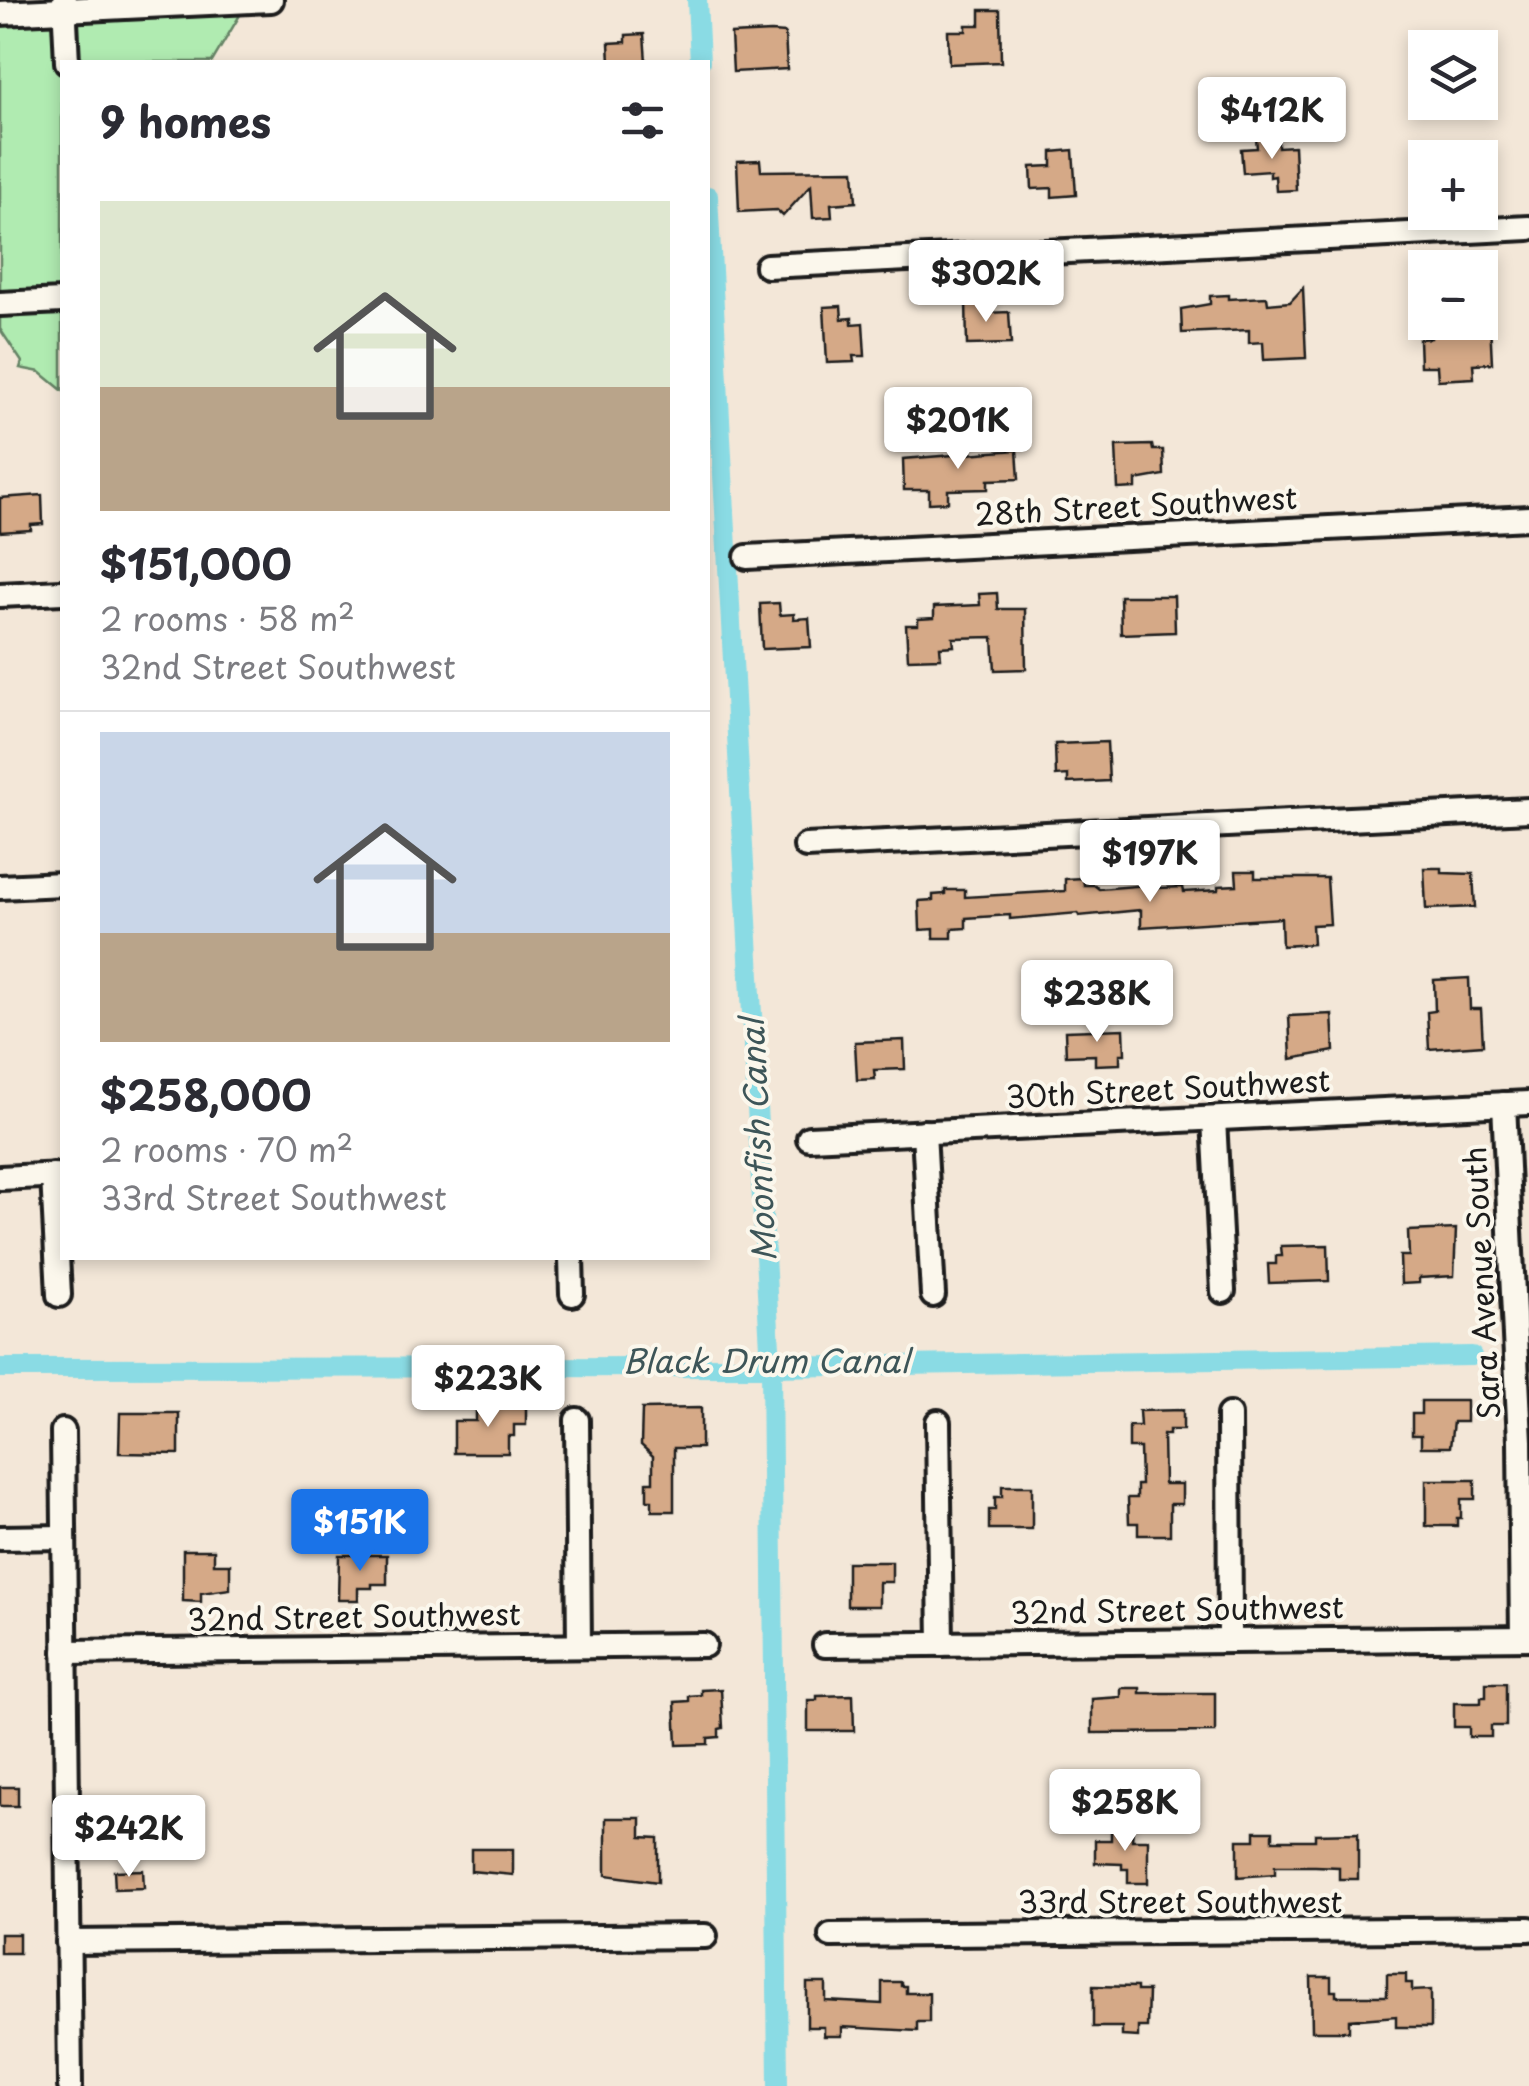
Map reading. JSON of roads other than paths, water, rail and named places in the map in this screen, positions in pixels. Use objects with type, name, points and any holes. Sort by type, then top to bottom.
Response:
[{"type":"street","points":[[0,13],[64,5],[271,0]]},
{"type":"street","points":[[64,5],[67,60]]},
{"type":"street","points":[[767,266],[1529,228]]},
{"type":"street","points":[[0,304],[60,301]]},
{"type":"street","name":"28th Street Southwest","points":[[746,557],[1529,518]]},
{"type":"street","points":[[0,595],[60,592]]},
{"type":"street","points":[[806,846],[1529,810]]},
{"type":"street","points":[[0,887],[60,884]]},
{"type":"street","name":"30th Street Southwest","points":[[809,1138],[1529,1102]]},
{"type":"street","name":"Sara Avenue South","points":[[1504,1104],[1526,1638]]},
{"type":"street","points":[[1214,1119],[1224,1291]]},
{"type":"street","points":[[924,1132],[933,1295]]},
{"type":"street","points":[[0,1178],[58,1175],[58,1295]]},
{"type":"street","points":[[571,1260],[572,1294]]},
{"type":"street","points":[[1229,1415],[1230,1641]]},
{"type":"street","points":[[577,1420],[579,1646]]},
{"type":"street","points":[[938,1422],[941,1644]]},
{"type":"street","points":[[63,1431],[70,2086]]},
{"type":"street","points":[[0,1538],[64,1537]]},
{"type":"street","name":"32nd Street Southwest","points":[[825,1644],[1526,1638]]},
{"type":"street","name":"32nd Street Southwest","points":[[65,1652],[704,1645]]},
{"type":"street","name":"33rd Street Southwest","points":[[830,1936],[1529,1929]]},
{"type":"street","points":[[68,1942],[704,1936]]},
{"type":"waterway","name":"Moonfish Canal","points":[[697,0],[700,60]]},
{"type":"waterway","name":"Moonfish Canal","points":[[710,233],[771,1367],[778,2086]]},
{"type":"waterway","name":"Black Drum Canal","points":[[0,1368],[771,1367],[1472,1356]]}]
